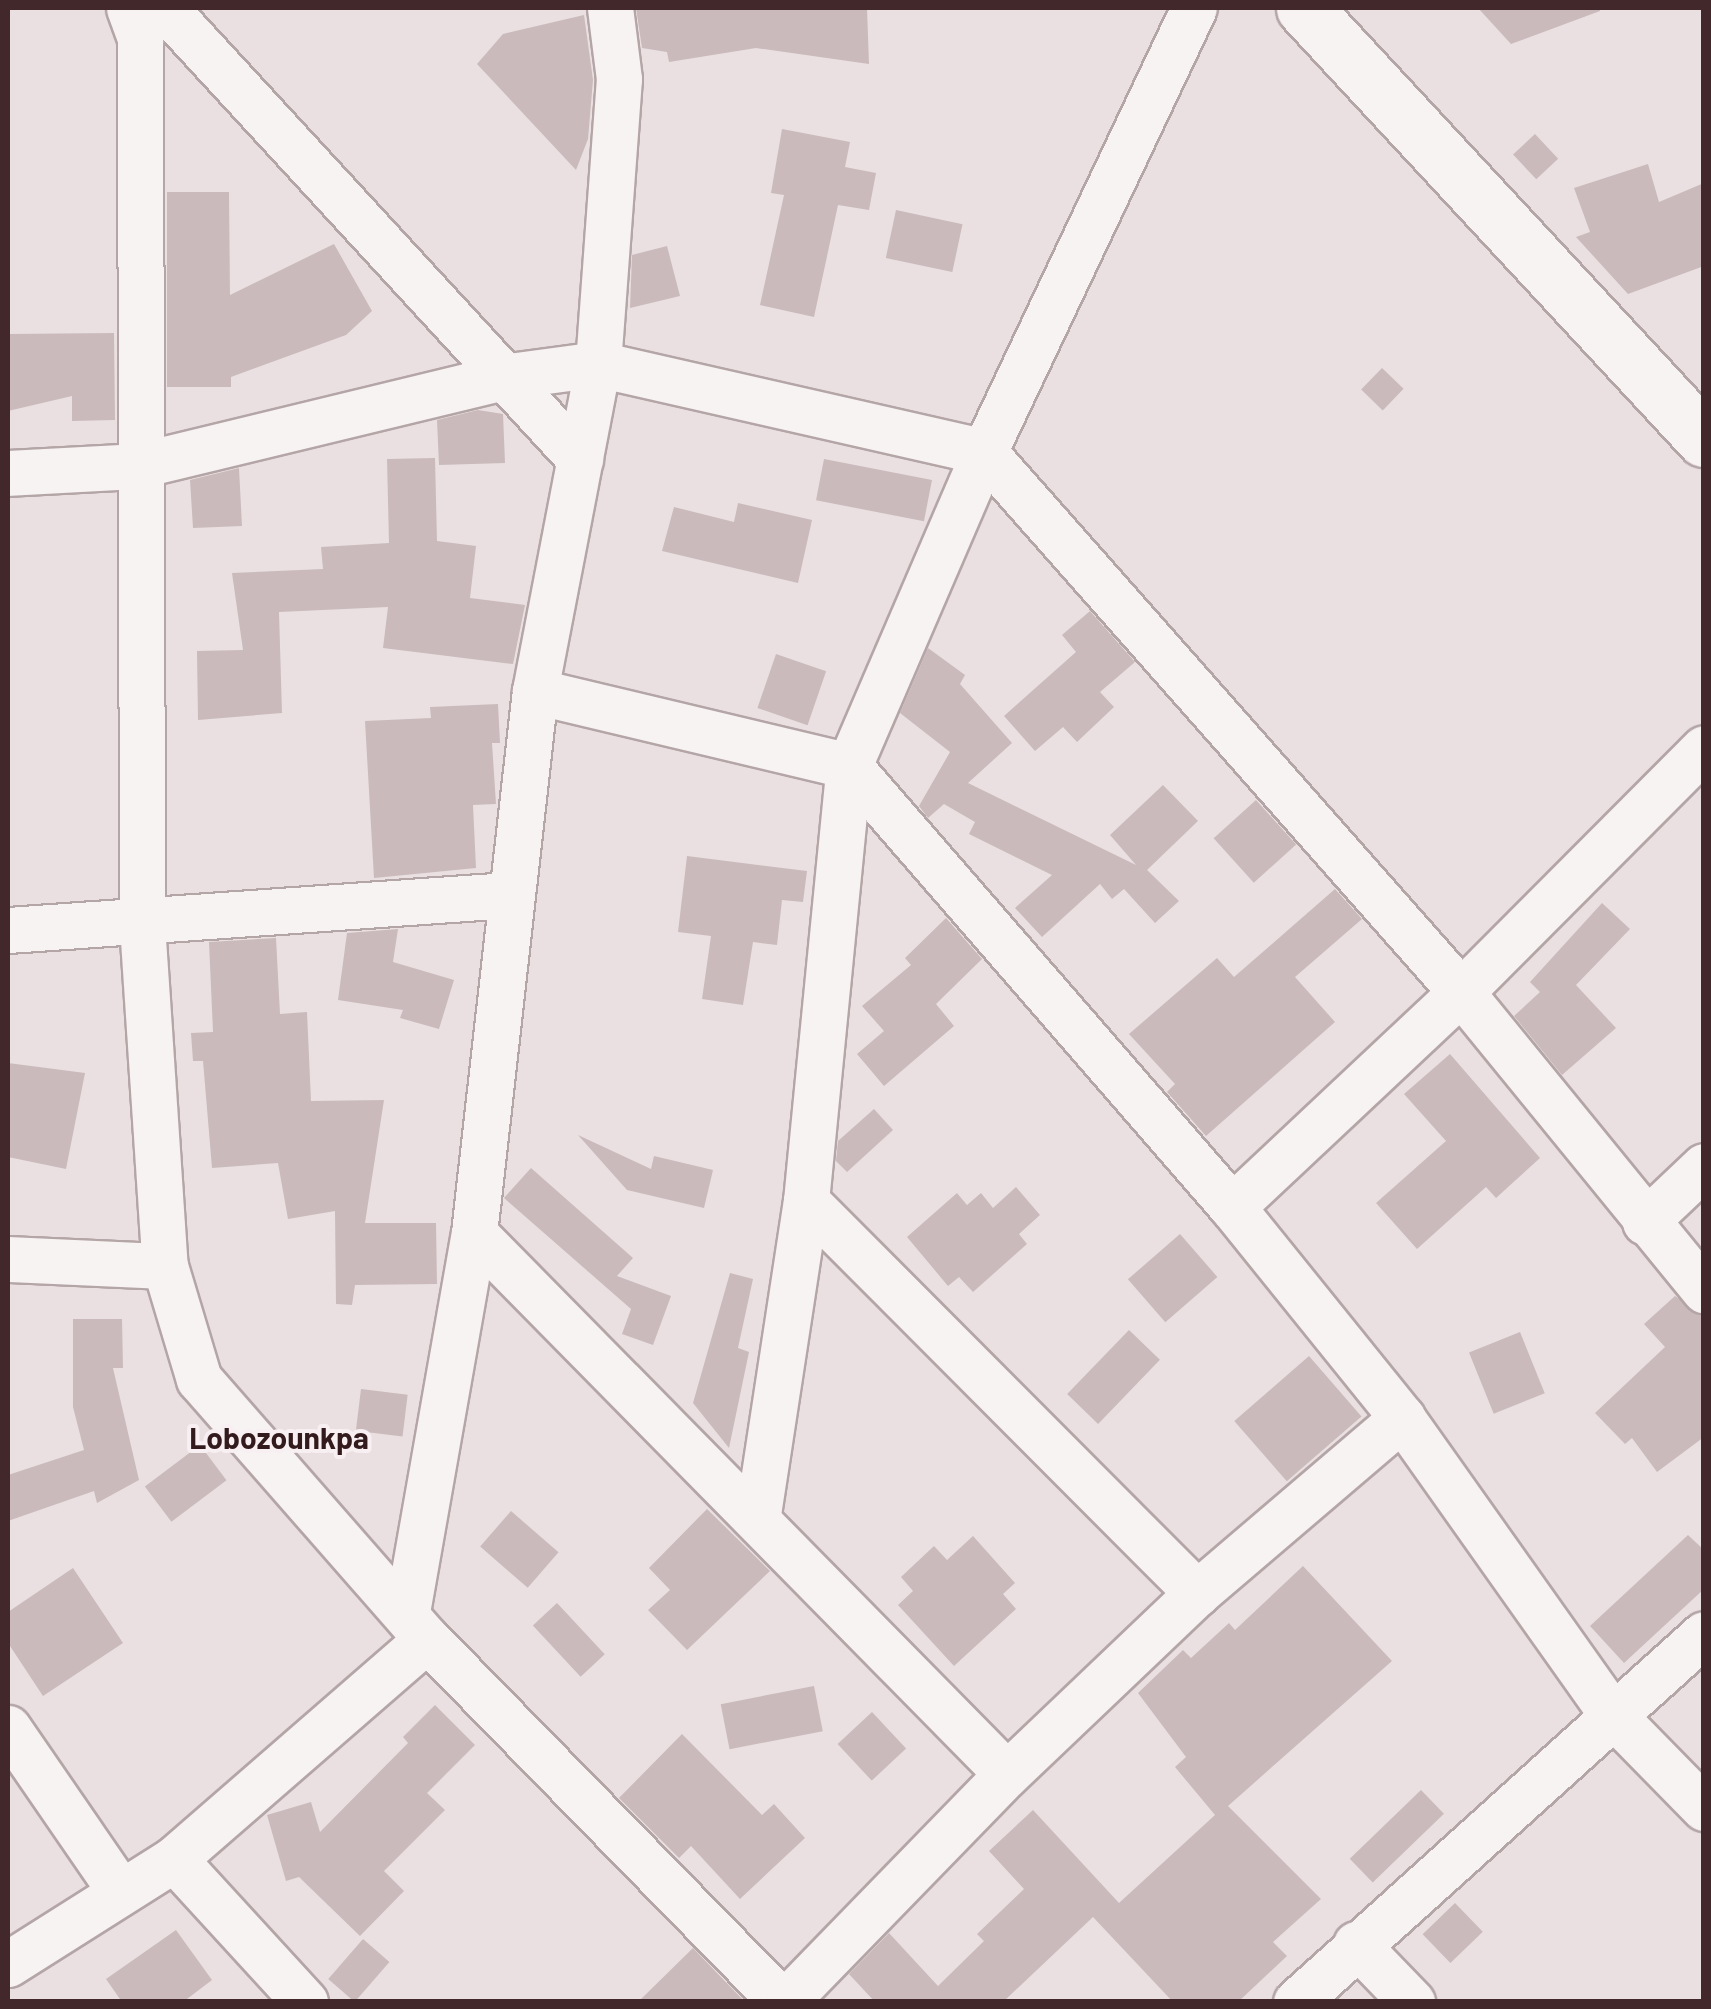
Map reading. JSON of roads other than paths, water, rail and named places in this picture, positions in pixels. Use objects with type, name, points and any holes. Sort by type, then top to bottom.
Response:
[{"type":"street","points":[[8,1964],[174,1860],[417,1626],[474,1233],[508,894],[535,690],[598,364],[619,78],[610,8]]},
{"type":"street","points":[[758,1514],[806,1201],[848,766],[984,452],[1194,8]]},
{"type":"street","points":[[1304,8],[1704,439]]},
{"type":"street","points":[[140,15],[509,376],[580,459]]},
{"type":"street","points":[[140,15],[136,466],[142,924],[165,1266],[200,1379],[296,1497],[784,2002],[1008,1774],[1197,1593],[1402,1418]]},
{"type":"street","points":[[8,474],[136,466],[509,376],[598,364],[984,452],[1461,992],[1704,1290]]},
{"type":"street","points":[[535,690],[848,766],[1232,1207],[1402,1418],[1612,1713],[1704,1808]]},
{"type":"street","points":[[1232,1207],[1461,992],[1704,748]]},
{"type":"street","points":[[8,930],[142,924],[508,894]]},
{"type":"street","points":[[1645,1222],[1704,1166]]},
{"type":"street","points":[[806,1201],[1197,1593]]},
{"type":"street","points":[[474,1233],[758,1514],[1008,1774]]},
{"type":"street","points":[[8,1259],[165,1266]]},
{"type":"street","points":[[1296,2002],[1704,1634]]},
{"type":"street","points":[[8,1728],[120,1891]]},
{"type":"street","points":[[174,1860],[305,2002]]},
{"type":"street","points":[[1356,1944],[1412,2002]]},
{"type":"district","name":"Lobozounkpa","points":[[279,1437]]}]
